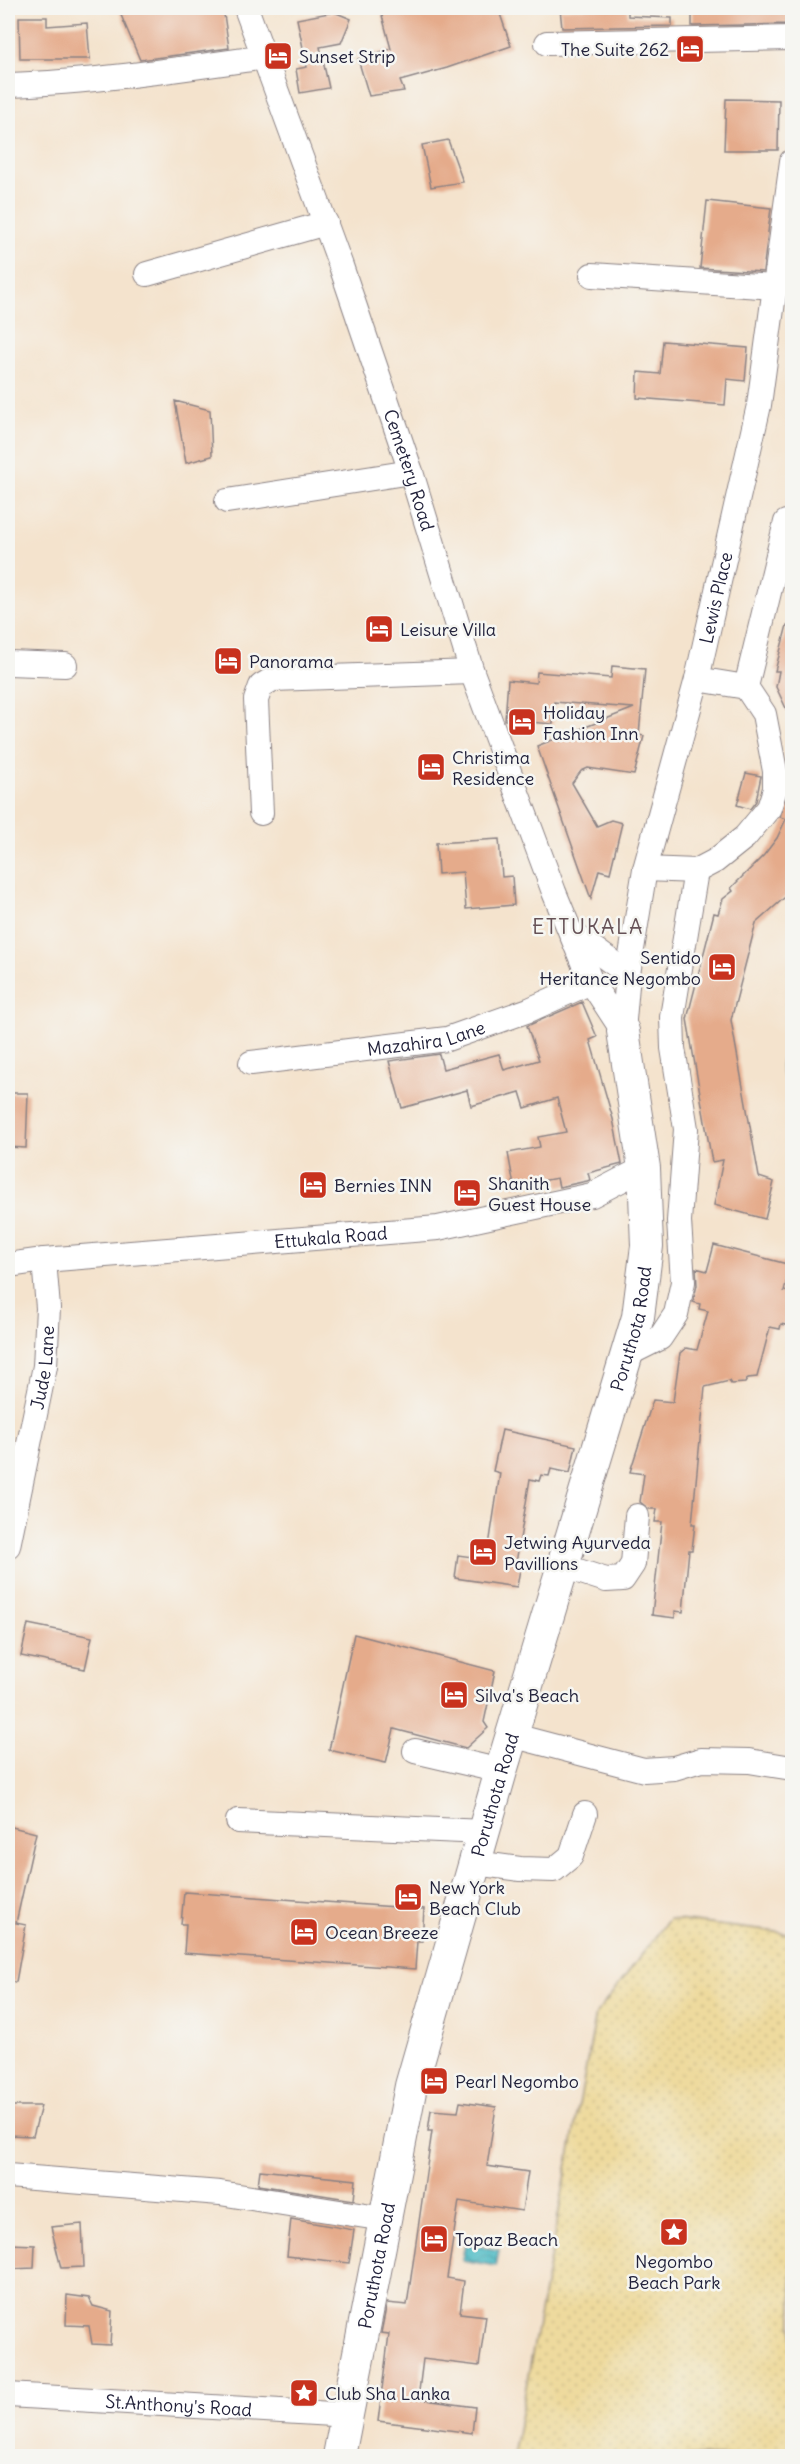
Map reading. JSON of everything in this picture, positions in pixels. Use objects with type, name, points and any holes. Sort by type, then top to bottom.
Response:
[{"type":"main road","name":"Poruthota Road","points":[[339,2457],[350,2415],[384,2219],[411,2086],[511,1735],[638,1317],[647,1246],[646,1198],[644,1168],[623,1031]]},
{"type":"street","name":"Cemetery Road","points":[[246,8],[326,223],[411,472],[472,672],[591,982],[623,1031]]},
{"type":"street","points":[[547,43],[792,38]]},
{"type":"street","points":[[8,85],[54,83],[161,72],[266,57]]},
{"type":"street","name":"Lewis Place","points":[[623,1031],[628,974],[645,869],[697,679],[759,405],[792,161]]},
{"type":"street","points":[[147,274],[326,223]]},
{"type":"street","points":[[592,274],[775,286]]},
{"type":"street","points":[[226,501],[411,472]]},
{"type":"street","points":[[746,687],[786,522]]},
{"type":"street","points":[[8,663],[65,665]]},
{"type":"street","points":[[261,813],[256,700],[261,686],[273,679],[472,672]]},
{"type":"street","points":[[645,869],[696,871],[715,861],[744,837],[769,808],[775,789],[775,771],[764,714],[746,687],[697,679]]},
{"type":"street","points":[[626,1355],[660,1338],[676,1314],[683,1282],[679,1221],[684,1183],[686,1129],[673,1048],[672,1017],[696,871]]},
{"type":"street","points":[[572,933],[628,974]]},
{"type":"street","name":"Mazahira Lane","points":[[251,1063],[447,1039],[529,1010],[591,982]]},
{"type":"street","name":"Ettukala Road","points":[[8,1265],[44,1260],[438,1228],[592,1195],[644,1168]]},
{"type":"street","points":[[646,1198],[684,1183]]},
{"type":"street","name":"Jude Lane","points":[[8,1546],[45,1366],[48,1308],[44,1260]]},
{"type":"street","points":[[563,1566],[606,1580],[623,1579],[633,1564],[637,1516]]},
{"type":"street","points":[[511,1735],[644,1770],[674,1768],[701,1760],[749,1761],[792,1768]]},
{"type":"street","points":[[415,1751],[501,1771]]},
{"type":"street","points":[[475,1863],[554,1870],[571,1856],[585,1814]]},
{"type":"street","points":[[237,1821],[484,1832]]},
{"type":"street","points":[[8,2176],[220,2193],[384,2219]]},
{"type":"street","name":"St.Anthony's Road","points":[[8,2395],[350,2415]]},
{"type":"sand","name":"Negombo Beach Park","points":[[669,1919],[792,1934],[792,2456],[513,2456],[596,2014]]},
{"type":"water","points":[[792,1045],[792,1086],[784,1077],[781,1066],[784,1055]]},
{"type":"water","points":[[465,2244],[499,2250],[496,2266],[462,2260]]},
{"type":"building","points":[[118,8],[223,8],[229,48],[140,60]]},
{"type":"building","points":[[380,8],[498,8],[511,46],[400,81],[404,91],[369,96],[358,59],[391,49]]},
{"type":"building","points":[[628,8],[628,16],[672,18],[672,26],[562,28],[560,9]]},
{"type":"building","points":[[692,8],[792,8],[792,24],[692,26]]},
{"type":"building","points":[[334,12],[351,19],[341,43],[320,47],[329,88],[300,93],[296,69],[307,67],[297,19]]},
{"type":"building","points":[[19,17],[47,17],[47,26],[87,23],[90,59],[20,59]]},
{"type":"building","points":[[726,99],[779,100],[778,150],[724,150]]},
{"type":"building","points":[[448,140],[463,182],[431,187],[422,145]]},
{"type":"building","points":[[707,201],[771,208],[763,272],[700,268]]},
{"type":"building","points":[[663,341],[748,348],[745,381],[727,379],[725,405],[637,398],[638,372],[660,374]]},
{"type":"building","points":[[175,401],[210,410],[212,456],[186,463]]},
{"type":"building","points":[[787,625],[792,626],[792,721],[776,687],[779,671],[775,671]]},
{"type":"building","points":[[612,666],[645,669],[639,735],[644,736],[634,775],[588,768],[581,771],[572,783],[597,826],[611,820],[622,823],[610,873],[599,870],[591,899],[537,746],[634,708],[554,702],[553,724],[505,720],[508,680],[536,683],[537,672],[611,678]]},
{"type":"building","points":[[746,773],[761,776],[756,801],[750,809],[737,805]]},
{"type":"building","name":"Sentido Heritance Negombo","points":[[789,783],[792,784],[792,891],[756,923],[731,1020],[759,1177],[774,1182],[765,1219],[714,1205],[723,1160],[712,1162],[687,1019],[714,913],[718,914],[723,899],[733,891],[731,888],[764,855],[777,838],[786,819],[780,817]]},
{"type":"building","points":[[499,839],[502,877],[512,876],[514,905],[466,909],[463,872],[438,874],[436,843]]},
{"type":"building","points":[[582,1002],[597,1037],[590,1040],[613,1119],[622,1164],[588,1173],[590,1180],[559,1187],[557,1178],[514,1186],[508,1153],[540,1147],[538,1137],[566,1132],[557,1098],[525,1108],[520,1092],[471,1106],[467,1090],[402,1108],[389,1061],[439,1054],[443,1069],[499,1054],[504,1070],[539,1060],[527,1026]]},
{"type":"building","points":[[8,1093],[28,1093],[26,1148],[8,1147]]},
{"type":"building","points":[[714,1245],[791,1265],[784,1291],[792,1293],[792,1326],[781,1324],[780,1329],[770,1327],[757,1377],[748,1378],[745,1383],[731,1384],[729,1381],[705,1387],[692,1524],[695,1524],[692,1550],[689,1550],[683,1612],[675,1611],[675,1618],[652,1615],[662,1522],[655,1522],[657,1509],[649,1509],[640,1502],[644,1474],[630,1472],[653,1400],[673,1402],[680,1353],[686,1348],[697,1350],[708,1311],[699,1309],[700,1304],[693,1302],[697,1285],[696,1268],[707,1271]]},
{"type":"building","points":[[502,1430],[576,1446],[570,1473],[551,1469],[549,1476],[541,1475],[539,1481],[530,1479],[516,1563],[521,1563],[517,1587],[455,1578],[458,1555],[487,1559],[500,1473],[493,1471]]},
{"type":"building","points":[[28,1624],[92,1637],[85,1669],[21,1656]]},
{"type":"building","points":[[354,1634],[495,1671],[484,1722],[488,1728],[466,1748],[394,1729],[386,1763],[329,1750]]},
{"type":"building","points":[[8,1826],[36,1833],[16,1923],[26,1925],[16,1982],[8,1982]]},
{"type":"building","name":"Ocean Breeze","points":[[184,1892],[424,1909],[422,1941],[417,1941],[415,1969],[184,1953],[186,1924],[181,1924]]},
{"type":"building","points":[[460,2102],[496,2107],[487,2166],[528,2172],[522,2211],[459,2201],[447,2278],[464,2281],[460,2313],[486,2316],[479,2366],[423,2359],[418,2399],[475,2407],[472,2433],[378,2421],[389,2334],[381,2333],[387,2303],[407,2305],[432,2131],[428,2131],[431,2110],[458,2112]]},
{"type":"building","points":[[8,2106],[41,2106],[33,2136],[8,2135]]},
{"type":"building","points":[[260,2170],[356,2180],[354,2200],[258,2185]]},
{"type":"building","points":[[291,2219],[354,2230],[349,2263],[287,2256]]},
{"type":"building","points":[[82,2224],[84,2267],[61,2268],[51,2227]]},
{"type":"building","points":[[9,2244],[35,2245],[34,2268],[10,2269]]},
{"type":"building","points":[[67,2295],[89,2298],[93,2306],[112,2311],[110,2345],[92,2344],[89,2326],[66,2325]]},
{"type":"place","name":"The Suite 262","points":[[690,49]]},
{"type":"place","name":"Sunset Strip","points":[[278,56]]},
{"type":"place","name":"Leisure Villa","points":[[379,629]]},
{"type":"place","name":"Panorama","points":[[228,661]]},
{"type":"place","name":"Holiday Fashion Inn","points":[[522,722]]},
{"type":"place","name":"Christima Residence","points":[[431,767]]},
{"type":"place","name":"Sentido Heritance Negombo","points":[[722,967]]},
{"type":"place","name":"Bernies INN","points":[[313,1185]]},
{"type":"place","name":"Shanith Guest House","points":[[467,1193]]},
{"type":"place","name":"Jetwing Ayurveda Pavillions","points":[[483,1552]]},
{"type":"place","name":"Silva's Beach","points":[[454,1695]]},
{"type":"place","name":"New York Beach Club","points":[[408,1897]]},
{"type":"place","name":"Ocean Breeze","points":[[304,1932]]},
{"type":"place","name":"Pearl Negombo","points":[[434,2081]]},
{"type":"place","name":"Negombo Beach Park","points":[[674,2232]]},
{"type":"place","name":"Topaz Beach","points":[[434,2239]]},
{"type":"place","name":"Club Sha Lanka","points":[[304,2393]]},
{"type":"district","name":"ETTUKALA","points":[[588,926]]}]
